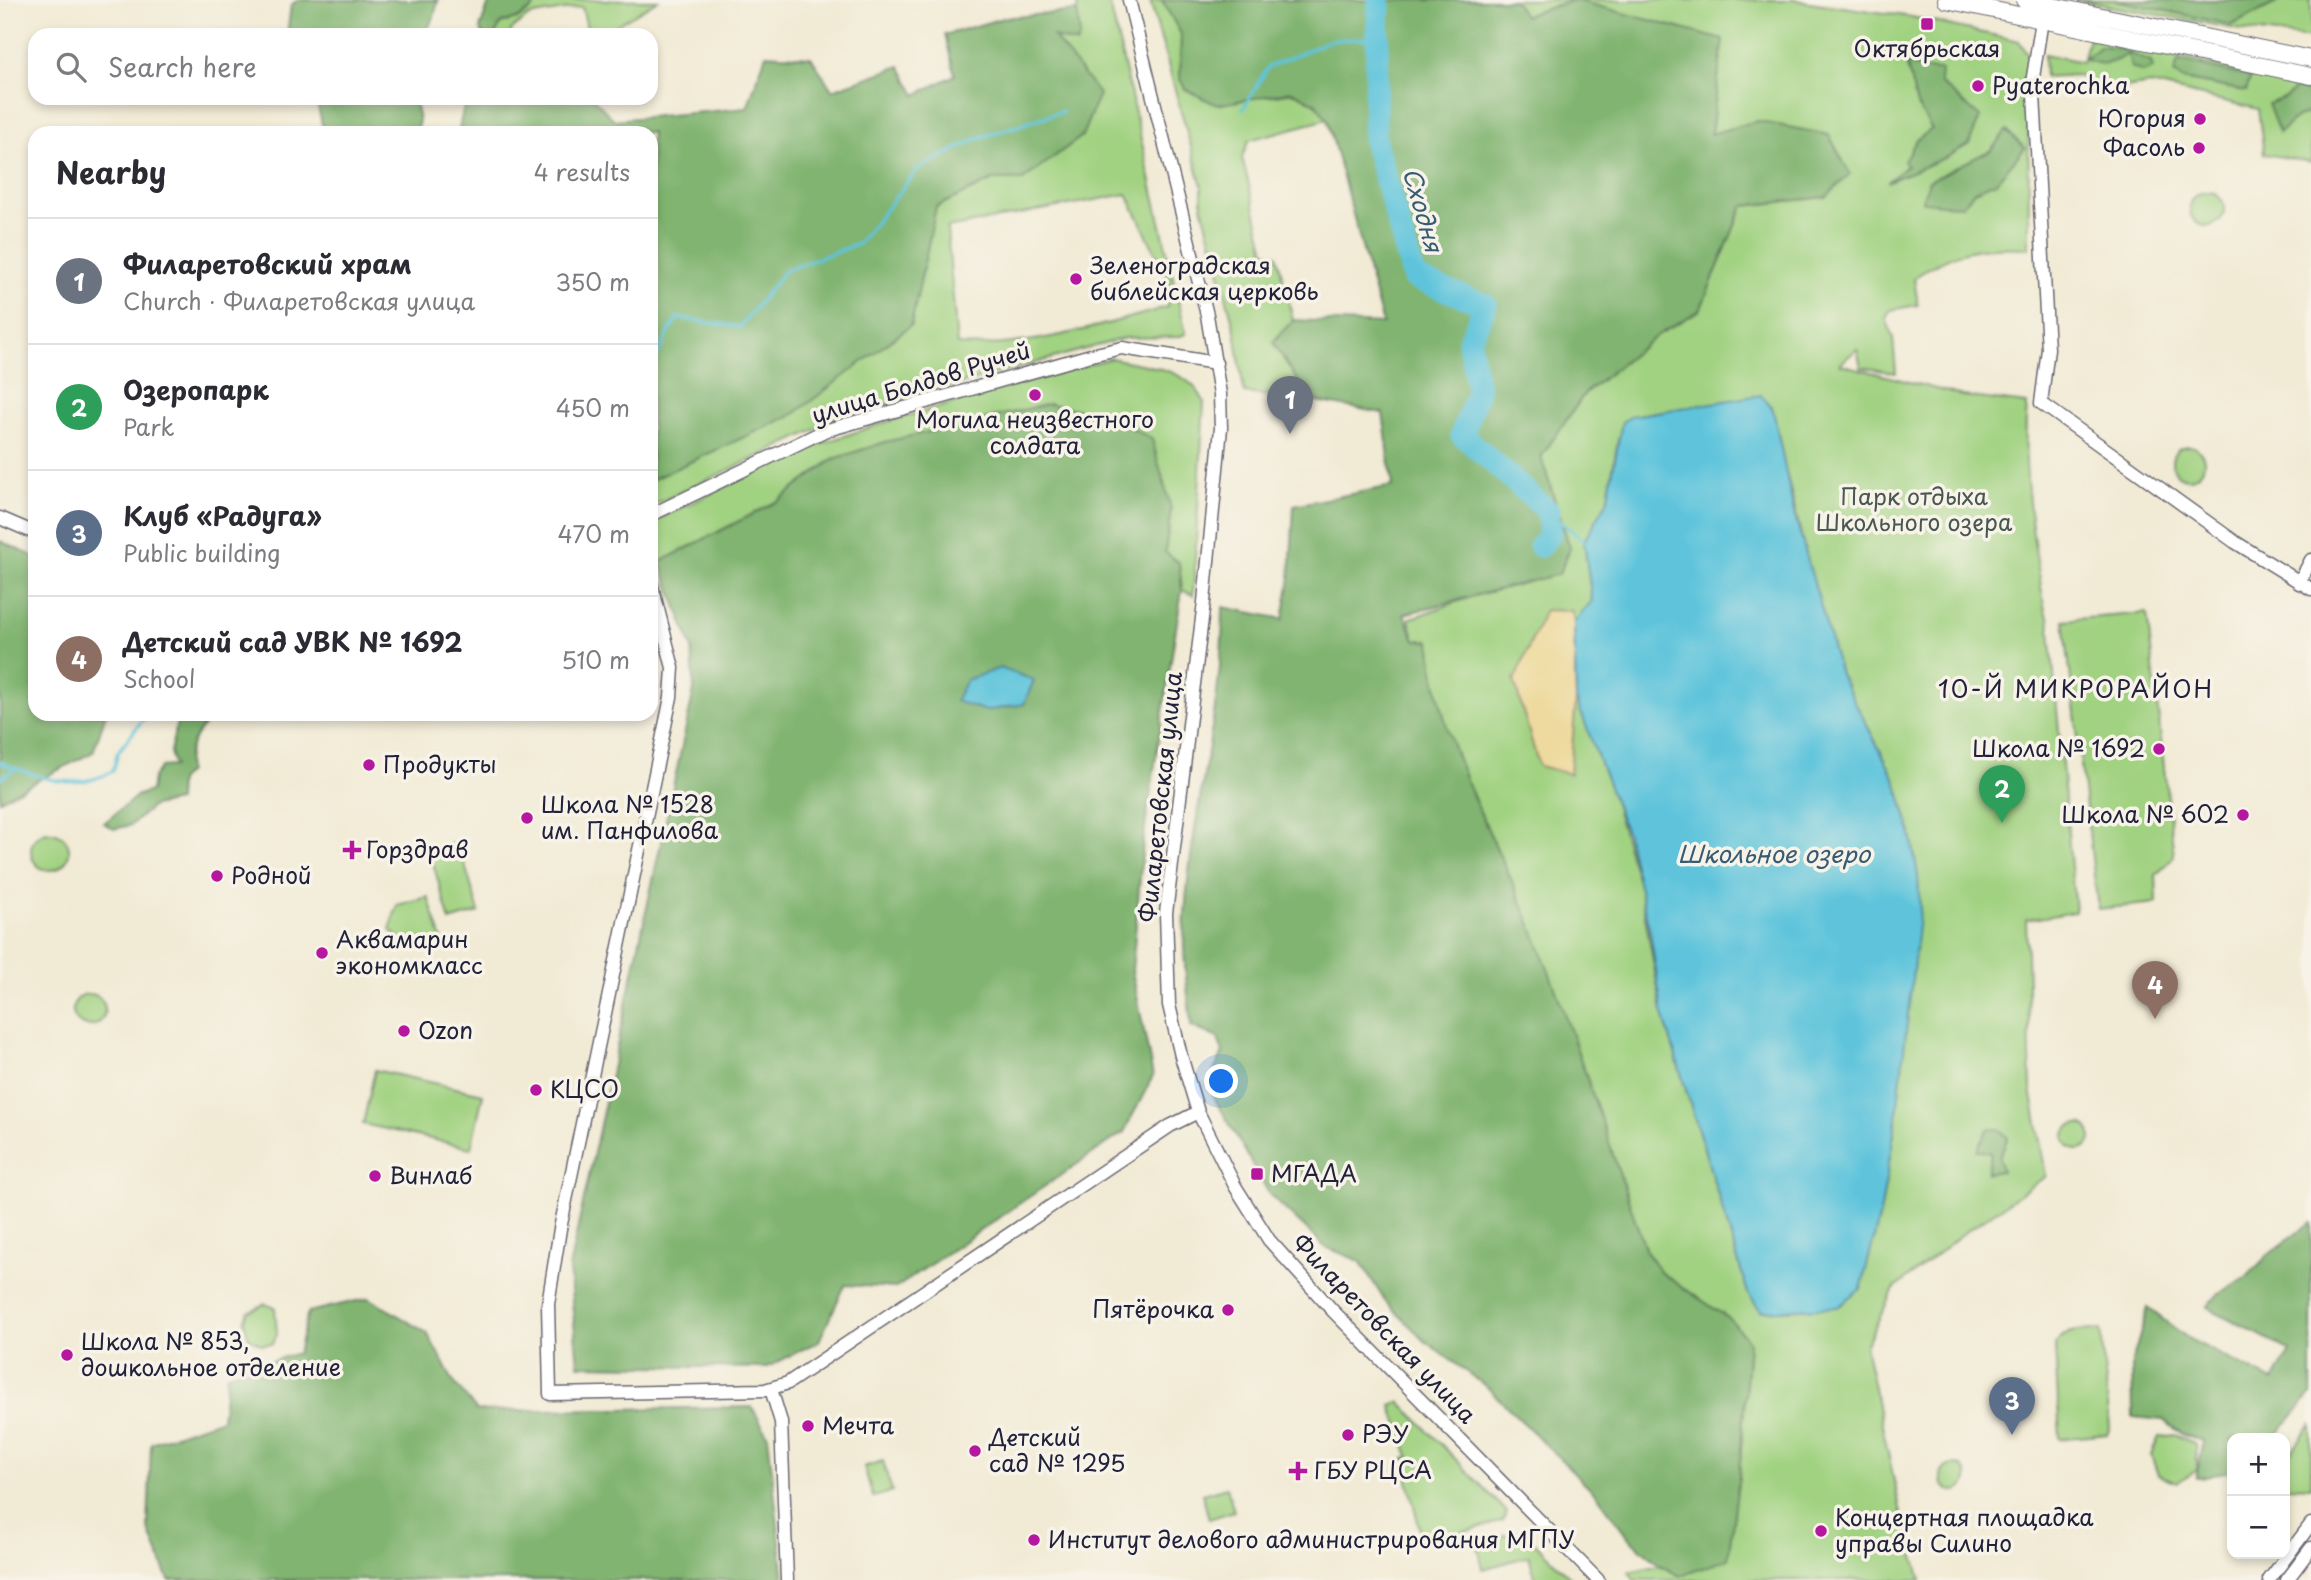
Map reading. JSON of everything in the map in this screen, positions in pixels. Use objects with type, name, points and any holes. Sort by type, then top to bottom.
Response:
[{"type":"main road","points":[[1946,0],[2311,76]]},
{"type":"main road","points":[[2024,0],[2311,59]]},
{"type":"street","name":"Филаретовская улица","points":[[1129,0],[1216,363],[1221,428],[1166,913],[1170,1005],[1198,1112],[1235,1186],[1269,1240],[1333,1311],[1598,1580]]},
{"type":"street","points":[[2042,20],[2033,77],[2048,349],[2041,404],[2235,542],[2311,589]]},
{"type":"street","name":"улица Болдов Ручей","points":[[658,512],[824,431],[1091,355],[1122,348],[1216,363]]},
{"type":"street","points":[[0,518],[28,530]]},
{"type":"street","points":[[2299,583],[2311,560]]},
{"type":"street","points":[[658,609],[673,668],[671,697],[560,1229],[548,1304],[550,1394],[771,1389],[788,1383],[1170,1126],[1198,1112]]},
{"type":"street","points":[[771,1389],[780,1422],[787,1580]]},
{"type":"street","points":[[2269,1580],[2311,1524]]},
{"type":"street","points":[[2287,1580],[2311,1548]]},
{"type":"green space","points":[[298,0],[438,0],[428,28],[288,28],[291,5]]},
{"type":"green space","points":[[490,0],[535,0],[533,8],[517,19],[501,23],[498,28],[480,28]]},
{"type":"green space","points":[[535,0],[658,0],[612,28],[587,28],[582,7],[529,16],[514,28],[498,28],[501,23],[517,19],[533,8]]},
{"type":"green space","points":[[1078,0],[1109,0],[1186,334],[1177,337],[1125,338],[845,416],[658,503],[658,477],[794,414],[911,325],[936,207],[993,180],[1023,180],[1053,36],[1077,11]],"holes":[[[1127,194],[1169,281],[1167,307],[1036,340],[957,345],[947,228]]]},
{"type":"green space","points":[[1150,0],[1162,0],[1181,34],[1180,79],[1250,95],[1299,94],[1317,106],[1328,119],[1249,140],[1242,157],[1265,251],[1277,255],[1293,320],[1273,342],[1310,400],[1244,393],[1235,330],[1202,206],[1202,186]]},
{"type":"green space","points":[[1162,0],[1514,0],[1524,16],[1575,0],[1723,40],[1711,134],[1757,121],[1829,135],[1850,174],[1826,197],[1743,206],[1700,310],[1656,336],[1585,393],[1541,457],[1570,548],[1559,574],[1404,614],[1415,640],[1430,641],[1436,683],[1458,759],[1552,978],[1646,1251],[1660,1272],[1731,1320],[1749,1342],[1739,1476],[1728,1559],[1680,1576],[1660,1565],[1629,1538],[1597,1495],[1488,1388],[1425,1341],[1385,1301],[1360,1261],[1325,1247],[1270,1195],[1207,1085],[1223,1053],[1218,1038],[1191,1026],[1184,936],[1191,853],[1217,690],[1223,607],[1283,619],[1290,579],[1294,505],[1393,486],[1383,413],[1310,400],[1273,342],[1293,320],[1383,324],[1327,119],[1315,103],[1292,91],[1217,105],[1185,89],[1180,79],[1181,34]]},
{"type":"green space","points":[[1514,0],[1574,0],[1523,16]]},
{"type":"green space","name":"Парк отдыха Школьного озера","points":[[1575,0],[1795,0],[1912,17],[2019,41],[2028,55],[2029,248],[1969,251],[1943,260],[1914,278],[1918,305],[1890,310],[1886,318],[1893,338],[1896,373],[1861,367],[1857,349],[1840,364],[1963,396],[2027,404],[2027,482],[2045,611],[2049,619],[2075,912],[2026,920],[2031,1089],[2046,1176],[1961,1235],[1894,1289],[1865,1346],[1901,1513],[1921,1580],[1634,1580],[1629,1572],[1660,1565],[1680,1576],[1739,1476],[1749,1342],[1731,1320],[1661,1273],[1646,1251],[1514,887],[1452,750],[1438,702],[1430,641],[1415,640],[1409,619],[1488,591],[1559,574],[1570,548],[1541,457],[1585,393],[1656,336],[1700,310],[1743,206],[1826,197],[1757,121],[1711,134],[1722,40]],"holes":[[[1907,63],[1924,70],[1979,117],[1920,167],[1891,180],[1908,166],[1905,159],[1917,140],[1932,129],[1917,105]],[[2007,131],[2025,148],[2001,174],[1985,186],[1965,188],[1929,181],[1991,150]],[[1761,396],[1787,475],[1812,581],[1840,674],[1896,781],[1910,829],[1918,876],[1896,1121],[1880,1214],[1861,1289],[1762,1311],[1748,1293],[1662,1011],[1640,889],[1608,780],[1574,623],[1592,601],[1584,541],[1607,502],[1619,435],[1632,416]]]},
{"type":"green space","points":[[2076,0],[2115,0],[2232,25],[2282,0],[2311,0],[2311,38],[2242,30]]},
{"type":"green space","points":[[2115,0],[2282,0],[2232,25]]},
{"type":"green space","points":[[1077,11],[1080,35],[1077,44],[1054,37],[1099,94],[1082,136],[1023,180],[993,180],[936,207],[911,325],[794,414],[658,477],[658,126],[460,126],[464,105],[600,105],[614,120],[747,108],[766,54],[811,57],[832,90],[900,66],[916,95],[955,75],[945,35],[1003,18]]},
{"type":"green space","points":[[2089,38],[2311,86],[2311,93],[2296,88],[2286,97],[2297,117],[2311,112],[2311,162],[2264,154],[2258,109],[2151,84],[2118,89],[2100,98],[2079,75],[2045,77],[2044,54],[2083,62]],"holes":[[[2179,61],[2251,77],[2246,91],[2182,79]]]},
{"type":"green space","points":[[2099,47],[2117,48],[2151,62],[2153,69],[2143,73],[2131,67],[2128,54],[2107,63],[2085,59]]},
{"type":"green space","points":[[2178,61],[2251,77],[2246,91],[2182,79],[2174,73]]},
{"type":"green space","points":[[1906,62],[1924,70],[1941,70],[1940,83],[1980,117],[1969,144],[1949,156],[1887,182],[1907,166],[1904,160],[1917,140],[1932,129],[1917,105]]},
{"type":"green space","points":[[2296,88],[2311,93],[2311,112],[2297,117],[2279,133],[2268,104],[2286,97]]},
{"type":"green space","points":[[318,105],[416,105],[419,120],[418,126],[322,126]]},
{"type":"green space","points":[[2006,131],[2025,148],[1996,182],[1974,191],[1963,206],[1922,202],[1929,181],[1991,150]]},
{"type":"green space","points":[[2207,192],[2219,197],[2224,209],[2219,221],[2207,226],[2195,221],[2190,209],[2195,197]]},
{"type":"green space","points":[[1111,358],[1165,370],[1188,381],[1204,402],[1193,595],[1182,590],[1179,563],[1165,552],[1171,509],[834,458],[778,501],[660,562],[658,559],[658,519],[799,451],[886,422]]},
{"type":"green space","points":[[1049,404],[1107,415],[1152,439],[1171,509],[1165,552],[1179,563],[1182,590],[1143,841],[1132,971],[1153,1076],[1124,1132],[896,1288],[845,1285],[819,1341],[766,1368],[578,1365],[569,1268],[694,690],[692,648],[660,562],[778,501],[834,459],[885,442]]},
{"type":"green space","points":[[2188,446],[2199,451],[2204,462],[2199,473],[2188,478],[2177,473],[2172,462],[2177,451]]},
{"type":"green space","points":[[0,541],[28,554],[28,721],[104,721],[93,752],[0,800]]},
{"type":"green space","points":[[2147,613],[2174,857],[2156,875],[2157,903],[2098,909],[2064,620]]},
{"type":"green space","points":[[177,721],[207,721],[190,748],[188,772],[179,781],[178,801],[153,806],[131,825],[114,829],[104,823],[138,795],[151,791],[153,777],[161,767],[174,766],[170,752]]},
{"type":"green space","points":[[50,832],[64,837],[69,851],[64,865],[50,870],[36,865],[31,851],[36,837]]},
{"type":"green space","points":[[458,842],[479,912],[450,921],[429,850]]},
{"type":"green space","points":[[428,897],[442,940],[413,948],[390,930],[397,905]]},
{"type":"green space","points":[[89,994],[100,999],[105,1010],[100,1021],[89,1026],[78,1021],[73,1010],[78,999]]},
{"type":"green space","points":[[375,1070],[483,1094],[471,1148],[363,1124]]},
{"type":"green space","points":[[2078,1124],[2087,1128],[2091,1137],[2087,1146],[2078,1150],[2069,1146],[2065,1137],[2069,1128]]},
{"type":"green space","points":[[1988,1129],[2000,1129],[2008,1138],[1999,1157],[2002,1171],[1987,1173],[1991,1153],[1977,1150]]},
{"type":"green space","points":[[2311,1222],[2311,1395],[2278,1433],[2227,1433],[2227,1472],[2196,1478],[2204,1441],[2184,1435],[2163,1420],[2133,1417],[2132,1362],[2148,1308],[2189,1339],[2273,1381],[2290,1351],[2207,1307],[2219,1293],[2246,1278],[2267,1256]]},
{"type":"green space","points":[[369,1298],[427,1333],[453,1381],[477,1411],[752,1407],[768,1436],[784,1580],[169,1580],[148,1528],[151,1443],[222,1419],[227,1374],[298,1353],[308,1312]]},
{"type":"green space","points":[[265,1304],[275,1308],[277,1334],[272,1344],[261,1344],[249,1338],[244,1321],[248,1312]]},
{"type":"green space","points":[[2101,1330],[2110,1428],[2107,1434],[2060,1439],[2055,1345],[2069,1333]]},
{"type":"green space","points":[[1400,1402],[1507,1512],[1503,1521],[1423,1543],[1403,1460],[1409,1457],[1391,1405]]},
{"type":"green space","points":[[2311,1425],[2311,1487],[2290,1486],[2290,1454]]},
{"type":"green space","points":[[2175,1435],[2196,1444],[2197,1470],[2178,1482],[2158,1475],[2151,1455],[2159,1437]]},
{"type":"green space","points":[[883,1461],[892,1492],[873,1497],[864,1467]]},
{"type":"green space","points":[[1954,1465],[1963,1469],[1967,1478],[1963,1487],[1954,1491],[1945,1487],[1941,1478],[1945,1469]]},
{"type":"green space","points":[[1227,1487],[1234,1511],[1209,1519],[1202,1494]]},
{"type":"green space","points":[[1517,1532],[1529,1537],[1573,1580],[1536,1580],[1529,1556],[1483,1569],[1477,1543]]},
{"type":"sand","points":[[1545,610],[1572,611],[1574,622],[1576,699],[1570,774],[1539,766],[1514,681]]},
{"type":"water","name":"Школьное озеро","points":[[1761,395],[1773,409],[1794,512],[1840,674],[1896,781],[1910,829],[1920,908],[1896,1121],[1880,1214],[1861,1289],[1838,1307],[1761,1311],[1748,1293],[1662,1011],[1650,932],[1627,835],[1576,699],[1574,622],[1592,601],[1584,541],[1607,502],[1622,422],[1632,416]]},
{"type":"water","points":[[1000,668],[1034,680],[1024,704],[986,711],[955,701],[966,680]]},
{"type":"waterway","name":"Сходня","points":[[1379,0],[1374,139],[1414,278],[1486,305],[1469,341],[1478,391],[1462,435],[1548,511],[1550,534],[1540,546]]},
{"type":"waterway","points":[[1243,109],[1268,67],[1331,40],[1378,38]]},
{"type":"waterway","points":[[658,353],[677,318],[740,327],[785,270],[858,244],[918,169],[976,139],[1063,111]]},
{"type":"waterway","points":[[1548,511],[1584,541]]},
{"type":"waterway","points":[[0,762],[56,780],[71,782],[99,778],[113,771],[118,752],[142,721]]},
{"type":"waterway","points":[[0,779],[15,768]]},
{"type":"place","name":"Октябрьская","points":[[1927,24]]},
{"type":"place","name":"Pyaterochka","points":[[1978,86]]},
{"type":"place","name":"Югория","points":[[2200,119]]},
{"type":"place","name":"Фасоль","points":[[2199,148]]},
{"type":"place","name":"Зеленоградская библейская церковь","points":[[1076,279]]},
{"type":"place","name":"Могила неизвестного солдата","points":[[1035,395]]},
{"type":"place","name":"Филаретовский храм","points":[[1290,434]]},
{"type":"place","name":"Школа № 1692","points":[[2159,749]]},
{"type":"place","name":"Продукты","points":[[369,765]]},
{"type":"place","name":"Школа № 602","points":[[2243,815]]},
{"type":"place","name":"Школа № 1528 им. Панфилова","points":[[527,818]]},
{"type":"place","name":"Озеропарк","points":[[2002,823]]},
{"type":"place","name":"Горздрав","points":[[352,850]]},
{"type":"place","name":"Родной","points":[[217,876]]},
{"type":"place","name":"Аквамарин экономкласс","points":[[322,953]]},
{"type":"place","name":"Детский сад УВК № 1692","points":[[2155,1019]]},
{"type":"place","name":"Ozon","points":[[404,1031]]},
{"type":"place","name":"КЦСО","points":[[536,1090]]},
{"type":"place","name":"МГАДА","points":[[1257,1174]]},
{"type":"place","name":"Винлаб","points":[[375,1176]]},
{"type":"place","name":"Пятёрочка","points":[[1228,1310]]},
{"type":"place","name":"Школа № 853, дошкольное отделение","points":[[67,1355]]},
{"type":"place","name":"Мечта","points":[[808,1426]]},
{"type":"place","name":"РЭУ","points":[[1348,1435]]},
{"type":"place","name":"Клуб «Радуга»","points":[[2012,1435]]},
{"type":"place","name":"Детский сад № 1295","points":[[975,1451]]},
{"type":"place","name":"ГБУ РЦСА","points":[[1298,1471]]},
{"type":"place","name":"Концертная площадка управы Силино","points":[[1821,1531]]},
{"type":"place","name":"Институт делового администрирования МГПУ","points":[[1034,1540]]},
{"type":"district","name":"10-Й МИКРОРАЙОН","points":[[2076,690]]}]
